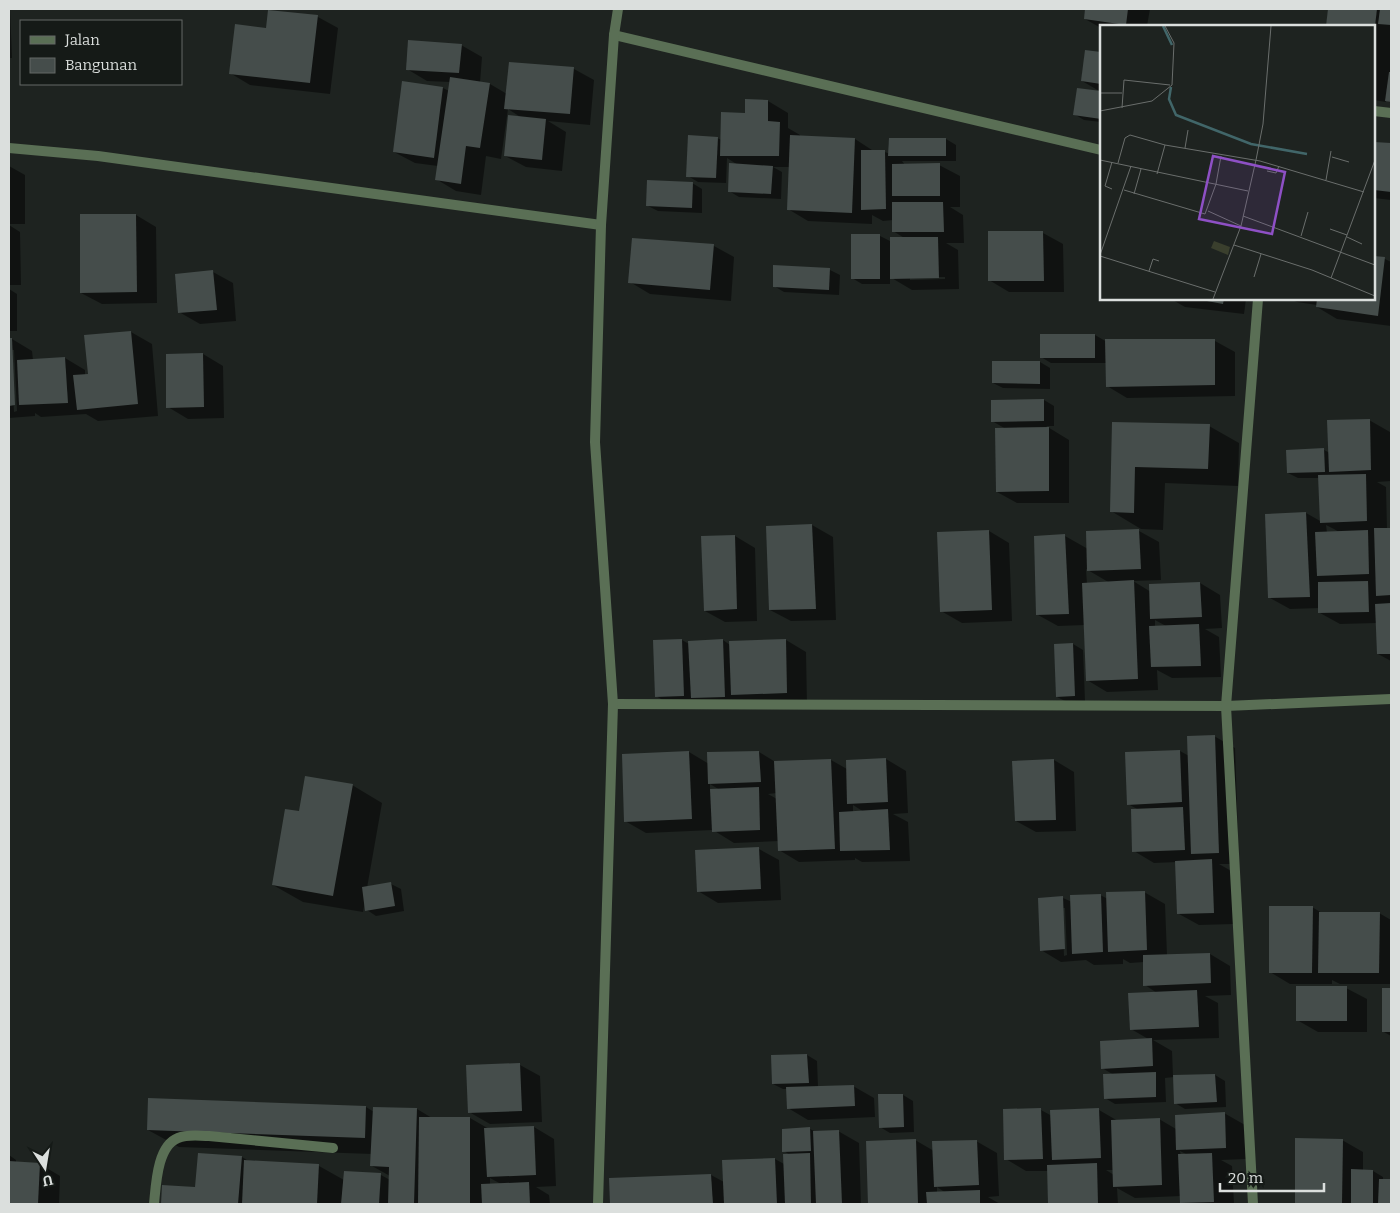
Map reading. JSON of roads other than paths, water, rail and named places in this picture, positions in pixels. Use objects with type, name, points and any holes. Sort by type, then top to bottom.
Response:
[{"type":"street","points":[[598,1204],[613,704],[594,442],[601,225],[614,35],[618,9]]},
{"type":"street","points":[[614,35],[1100,150]]},
{"type":"street","points":[[1375,111],[1391,113]]},
{"type":"street","points":[[9,148],[98,156],[601,225]]},
{"type":"street","points":[[1253,1204],[1226,706],[1258,300]]},
{"type":"street","points":[[613,704],[1226,706],[1391,699]]},
{"type":"street","points":[[154,1204],[157,1173],[164,1151],[169,1143],[177,1138],[188,1135],[209,1136],[333,1148]]}]
